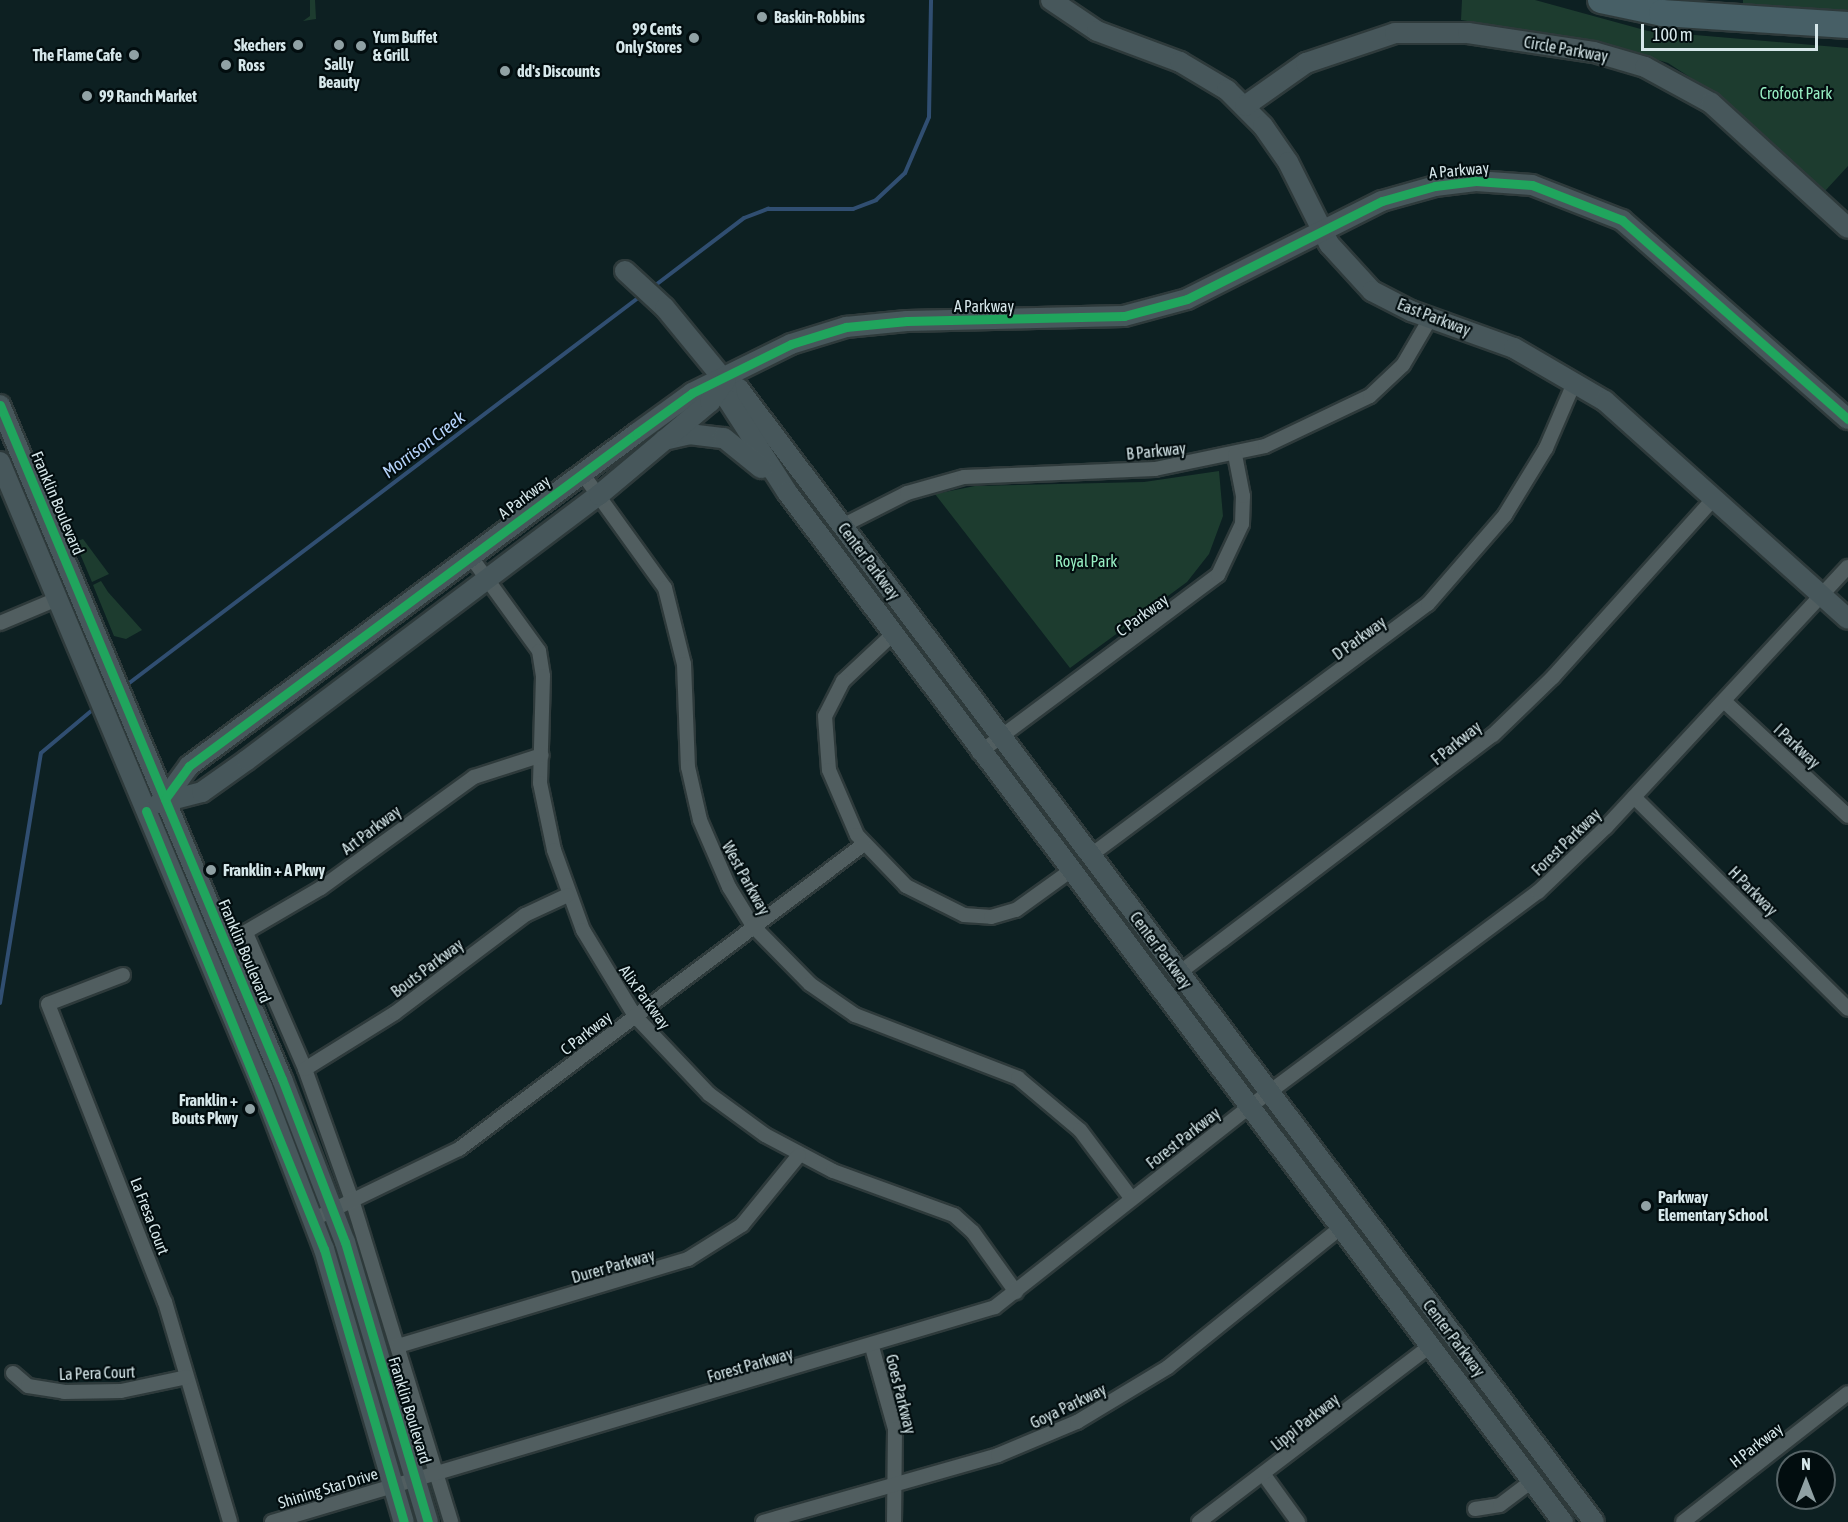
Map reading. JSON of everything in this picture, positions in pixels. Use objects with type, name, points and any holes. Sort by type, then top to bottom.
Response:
[{"type":"highway","points":[[1601,0],[1662,13],[1848,25]]},
{"type":"street","name":"East Parkway","points":[[1051,0],[1097,31],[1204,75],[1245,106],[1288,162],[1322,231],[1372,291],[1431,318],[1514,348],[1575,381],[1620,412],[1848,619]]},
{"type":"street","name":"Circle Parkway","points":[[1245,106],[1264,91],[1335,49],[1395,33],[1468,33],[1603,54],[1645,67],[1711,104],[1848,228]]},
{"type":"street","name":"A Parkway","points":[[165,799],[189,766],[692,393],[725,381],[791,344],[846,327],[907,321],[1069,321],[1154,309],[1218,285],[1382,201],[1449,183],[1514,183],[1585,201],[1656,244],[1848,419]]},
{"type":"street","name":"Center Parkway","points":[[625,271],[665,308],[725,381],[739,389],[1268,1094],[1594,1522]]},
{"type":"street","name":"B Parkway","points":[[842,526],[907,493],[964,477],[1155,469],[1235,455],[1297,434],[1370,396],[1403,365],[1431,318]]},
{"type":"street","name":"A Parkway","points":[[146,811],[165,799],[201,792],[599,495],[710,402],[725,381]]},
{"type":"street","name":"Center Parkway","points":[[725,381],[728,400],[787,492],[892,635],[979,753],[1563,1522]]},
{"type":"street","name":"D Parkway","points":[[1090,855],[1428,604],[1505,515],[1546,448],[1575,381]]},
{"type":"street","name":"Franklin Boulevard","points":[[0,405],[143,744],[333,1212],[428,1522]]},
{"type":"street","points":[[663,440],[689,434],[724,438],[787,492]]},
{"type":"street","name":"C Parkway","points":[[979,753],[1218,575],[1242,524],[1243,496],[1235,455]]},
{"type":"street","points":[[0,462],[146,811],[312,1220],[404,1522]]},
{"type":"street","name":"West Parkway","points":[[582,473],[665,588],[684,664],[688,767],[700,820],[729,887],[753,926],[810,984],[855,1015],[1018,1078],[1080,1130],[1132,1198]]},
{"type":"street","name":"F Parkway","points":[[1179,973],[1492,735],[1553,677],[1715,497]]},
{"type":"street","name":"Alix Parkway","points":[[471,557],[539,651],[546,817],[568,895],[598,960],[635,1016],[709,1094],[799,1155],[954,1215],[973,1232],[1016,1292]]},
{"type":"street","name":"Forest Parkway","points":[[394,1486],[872,1347],[983,1312],[1016,1292],[1248,1108],[1484,937],[1634,797],[1848,567]]},
{"type":"street","points":[[0,623],[57,599]]},
{"type":"street","points":[[892,635],[835,692],[824,722],[832,784],[864,844],[918,894],[977,917],[1016,910],[1070,871]]},
{"type":"street","name":"I Parkway","points":[[1724,701],[1848,816]]},
{"type":"street","name":"Art Parkway","points":[[225,944],[321,888],[474,777],[542,755]]},
{"type":"street","name":"H Parkway","points":[[1634,797],[1848,1009]]},
{"type":"street","name":"C Parkway","points":[[312,1220],[353,1203],[459,1149],[864,844]]},
{"type":"street","name":"Bouts Parkway","points":[[305,1069],[395,1013],[525,915],[568,895]]},
{"type":"street","points":[[246,933],[305,1069],[353,1203],[451,1522]]},
{"type":"street","name":"La Fresa Court","points":[[123,975],[48,1004],[145,1246],[230,1522]]},
{"type":"street","name":"Durer Parkway","points":[[398,1346],[695,1256],[742,1225],[799,1155]]},
{"type":"street","name":"Goya Parkway","points":[[763,1522],[898,1481],[998,1455],[1114,1402],[1168,1367],[1340,1228]]},
{"type":"street","name":"Lippi Parkway","points":[[1199,1522],[1264,1475],[1430,1346]]},
{"type":"street","name":"Goes Parkway","points":[[872,1347],[892,1416],[898,1481],[894,1522]]},
{"type":"street","name":"La Pera Court","points":[[13,1373],[28,1386],[64,1392],[121,1391],[187,1377]]},
{"type":"street","name":"H Parkway","points":[[1683,1522],[1848,1393]]},
{"type":"street","points":[[1264,1475],[1298,1522]]},
{"type":"street","points":[[1475,1509],[1500,1505],[1532,1481]]},
{"type":"street","name":"Shining Star Drive","points":[[272,1522],[394,1486]]},
{"type":"green space","points":[[310,0],[315,0],[316,19],[303,21],[310,16]]},
{"type":"green space","name":"Crofoot Park","points":[[1462,0],[1535,0],[1648,31],[1848,48],[1848,166],[1825,191],[1725,100],[1668,63],[1600,42],[1461,20]]},
{"type":"green space","points":[[1743,0],[1848,0],[1848,14],[1743,7]]},
{"type":"green space","name":"Royal Park","points":[[1219,471],[1223,516],[1209,554],[1187,582],[1070,668],[935,494],[975,486],[1144,482]]},
{"type":"green space","points":[[83,539],[109,574],[92,582],[75,542]]},
{"type":"green space","points":[[101,581],[142,630],[126,639],[114,636],[93,585]]},
{"type":"waterway","name":"Morrison Creek","points":[[653,287],[744,218],[768,209],[853,209],[876,200],[905,173],[929,117],[931,0]]},
{"type":"waterway","name":"Morrison Creek","points":[[124,687],[642,295]]},
{"type":"waterway","name":"Morrison Creek","points":[[0,1003],[41,753],[96,707]]},
{"type":"cycle path","points":[[165,799],[189,766],[692,393],[791,344],[846,327],[907,321],[1124,316],[1187,299],[1382,201],[1435,186],[1476,181],[1532,185],[1622,220],[1848,419]]},
{"type":"cycle path","points":[[0,405],[282,1079],[345,1242],[428,1522]]},
{"type":"cycle path","points":[[146,811],[324,1249],[404,1522]]},
{"type":"place","name":"Baskin-Robbins","points":[[762,17]]},
{"type":"place","name":"99 Cents Only Stores","points":[[694,38]]},
{"type":"place","name":"Skechers","points":[[298,45]]},
{"type":"place","name":"Sally Beauty","points":[[339,45]]},
{"type":"place","name":"Yum Buffet & Grill","points":[[361,46]]},
{"type":"place","name":"The Flame Cafe","points":[[134,55]]},
{"type":"place","name":"Ross","points":[[226,65]]},
{"type":"place","name":"dd's Discounts","points":[[505,71]]},
{"type":"place","name":"99 Ranch Market","points":[[87,96]]},
{"type":"place","name":"Franklin + A Pkwy","points":[[211,870]]},
{"type":"place","name":"Franklin + Bouts Pkwy","points":[[250,1109]]},
{"type":"place","name":"Parkway Elementary School","points":[[1646,1206]]}]
